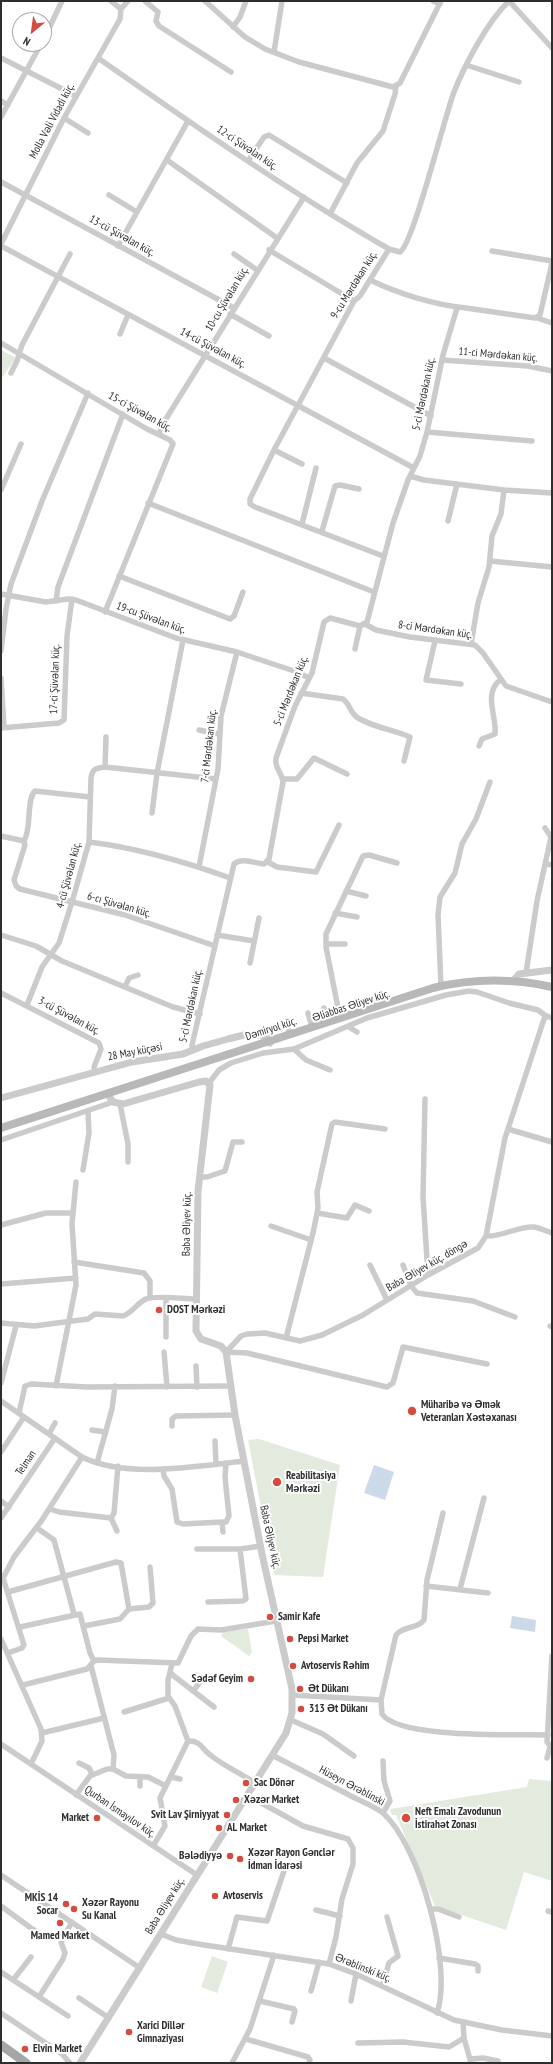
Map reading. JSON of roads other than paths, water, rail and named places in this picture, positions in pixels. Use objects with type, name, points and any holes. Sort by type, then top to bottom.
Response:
[{"type":"main road","name":"Dəmiryol küç.","points":[[1,1129],[268,1040],[441,986],[476,980],[514,980],[552,988]]},
{"type":"main road","name":"Əliabbas Əliyev küç.","points":[[1,1129],[114,1101],[268,1040],[434,990],[459,985],[500,982],[552,988]]},
{"type":"main road","points":[[1,2045],[26,2063]]},
{"type":"main road","points":[[1,2051],[19,2063]]},
{"type":"street","points":[[52,22],[62,1]]},
{"type":"street","points":[[111,1],[121,9],[128,1]]},
{"type":"street","points":[[145,1],[158,12],[156,21],[160,26],[231,72]]},
{"type":"street","points":[[205,1],[233,27],[251,41],[274,52],[343,75],[396,87]]},
{"type":"street","points":[[233,27],[240,17],[246,1]]},
{"type":"street","points":[[274,52],[282,1]]},
{"type":"street","points":[[330,214],[362,154],[383,131],[396,87],[401,81],[440,2],[433,1]]},
{"type":"street","points":[[509,1],[552,48]]},
{"type":"street","name":"9-cu Mərdəkan küç.","points":[[383,556],[322,531],[255,507],[250,502],[274,450],[354,300],[360,296],[389,249],[400,252],[405,248],[417,214],[454,92],[466,65],[499,12],[509,1]]},
{"type":"street","name":"Molla Vəli Vidadi küç.","points":[[1,245],[24,194],[76,96],[120,18],[121,9]]},
{"type":"street","points":[[1,117],[37,52]]},
{"type":"street","points":[[1,58],[76,96]]},
{"type":"street","name":"12-ci Şüvəlan küç.","points":[[98,58],[248,161],[330,214],[389,249]]},
{"type":"street","points":[[466,65],[519,82]]},
{"type":"street","points":[[1,101],[8,105]]},
{"type":"street","points":[[64,118],[88,133]]},
{"type":"street","points":[[118,246],[188,121]]},
{"type":"street","points":[[248,161],[264,137],[269,136],[347,183]]},
{"type":"street","points":[[167,160],[277,238]]},
{"type":"street","name":"13-cü Şüvəlan küç.","points":[[1,182],[234,308]]},
{"type":"street","points":[[109,195],[137,212]]},
{"type":"street","name":"10-cu Şüvəlan küç.","points":[[159,434],[164,422],[269,250],[304,197]]},
{"type":"street","name":"14-cü Şüvəlan küç.","points":[[1,245],[128,315],[414,468]]},
{"type":"street","points":[[269,250],[354,300]]},
{"type":"street","points":[[492,250],[552,262],[541,311],[537,318]]},
{"type":"street","points":[[11,373],[22,345],[70,254]]},
{"type":"street","points":[[234,254],[257,270]]},
{"type":"street","points":[[370,280],[427,300],[456,308],[466,308],[537,318],[552,323]]},
{"type":"street","name":"5-ci Mərdəkan küç.","points":[[283,779],[276,766],[276,758],[291,714],[309,678],[326,620],[330,618],[363,625],[368,619],[383,556],[410,476],[427,432],[442,360],[456,308]]},
{"type":"street","points":[[230,314],[269,336]]},
{"type":"street","points":[[120,334],[128,315]]},
{"type":"street","name":"15-ci Şüvəlan küç.","points":[[1,343],[170,440],[173,444],[105,612]]},
{"type":"street","points":[[324,358],[431,416]]},
{"type":"street","name":"11-ci Mərdəkan küç.","points":[[442,360],[528,366],[552,371]]},
{"type":"street","points":[[1,651],[8,595],[42,501],[88,393]]},
{"type":"street","points":[[56,601],[58,587],[123,414]]},
{"type":"street","points":[[427,432],[532,441]]},
{"type":"street","points":[[1,490],[21,444]]},
{"type":"street","points":[[274,450],[302,464]]},
{"type":"street","points":[[302,524],[316,468]]},
{"type":"street","points":[[410,476],[424,480],[504,490],[552,493]]},
{"type":"street","points":[[448,521],[457,484]]},
{"type":"street","points":[[322,531],[335,486],[340,485],[359,489]]},
{"type":"street","points":[[471,644],[478,603],[490,561],[492,536],[501,514],[504,490]]},
{"type":"street","points":[[148,503],[374,592]]},
{"type":"street","points":[[490,561],[552,567]]},
{"type":"street","points":[[119,576],[230,619],[234,616],[244,592]]},
{"type":"street","name":"19-cu Şüvəlan küç.","points":[[1,594],[40,601],[72,599],[183,640],[237,652],[297,672],[309,678]]},
{"type":"street","name":"17-ci Şüvəlan küç.","points":[[3,727],[59,724],[64,720],[67,636],[72,599]]},
{"type":"street","points":[[355,649],[363,625]]},
{"type":"street","name":"8-ci Mərdəkan küç.","points":[[363,625],[385,632],[435,641],[471,644],[483,652],[500,680],[513,690],[552,702]]},
{"type":"street","points":[[152,813],[157,773],[177,663],[183,640]]},
{"type":"street","points":[[435,641],[426,680],[461,684]]},
{"type":"street","name":"7-ci Mərdəkan küç.","points":[[199,867],[220,758],[219,734],[221,716],[237,652]]},
{"type":"street","points":[[1,678],[3,727]]},
{"type":"street","points":[[479,746],[482,739],[495,734],[491,698],[494,686],[500,680]]},
{"type":"street","points":[[301,693],[343,699],[357,717],[380,729],[410,737],[404,761]]},
{"type":"street","points":[[199,730],[219,734]]},
{"type":"street","points":[[106,737],[105,767],[216,779]]},
{"type":"street","points":[[339,825],[316,872],[277,867],[268,862],[283,779],[297,779],[314,758],[347,774]]},
{"type":"street","name":"4-cü Şüvəlan küç.","points":[[28,1005],[42,967],[59,943],[89,842],[90,797],[93,771],[98,768],[105,767]]},
{"type":"street","points":[[441,986],[438,915],[440,897],[455,873],[462,844],[476,819],[490,782]]},
{"type":"street","points":[[1,836],[24,841],[28,831],[31,796],[35,791],[90,797]]},
{"type":"street","points":[[526,973],[551,837],[544,828]]},
{"type":"street","name":"6-cı Şüvəlan küç.","points":[[24,841],[24,848],[14,878],[16,886],[24,890],[125,915],[215,946]]},
{"type":"street","points":[[89,842],[136,849],[199,867],[230,878]]},
{"type":"street","points":[[340,1018],[326,944],[327,929],[363,856],[369,855],[397,863]]},
{"type":"street","name":"5-ci Mərdəkan küç.","points":[[192,1051],[234,864],[238,861],[262,864],[268,862]]},
{"type":"street","points":[[546,864],[552,865]]},
{"type":"street","points":[[346,891],[366,896]]},
{"type":"street","points":[[335,913],[357,917]]},
{"type":"street","points":[[250,963],[259,918]]},
{"type":"street","points":[[1,935],[36,946],[62,961],[178,1009],[200,1014]]},
{"type":"street","points":[[217,935],[254,941]]},
{"type":"street","points":[[326,944],[344,944]]},
{"type":"street","points":[[514,980],[517,975],[552,970]]},
{"type":"street","points":[[125,987],[129,978],[138,975]]},
{"type":"street","name":"Dəmiryol küç.","points":[[209,1083],[219,1070],[231,1063],[263,1053],[294,1049],[349,1027],[367,1018],[440,996],[469,991],[538,1010],[549,1017]]},
{"type":"street","name":"3-cü Şüvəlan küç.","points":[[1,992],[99,1043],[101,1049],[94,1067],[95,1072]]},
{"type":"street","points":[[324,1008],[328,1022]]},
{"type":"street","points":[[308,1013],[312,1027]]},
{"type":"street","name":"Baba Əliyev küç. döngə","points":[[226,1352],[238,1338],[247,1334],[265,1333],[304,1341],[322,1335],[355,1319],[428,1275],[478,1248],[486,1236],[508,1129],[549,1017]]},
{"type":"street","points":[[286,1022],[290,1034]]},
{"type":"street","points":[[268,1040],[278,1025]]},
{"type":"street","points":[[349,1027],[357,1032]]},
{"type":"street","name":"28 May küçəsi","points":[[1,1098],[132,1062],[178,1056],[210,1044],[244,1035],[256,1034],[268,1040]]},
{"type":"street","points":[[294,1049],[306,1060],[330,1070]]},
{"type":"street","points":[[1,1140],[114,1101],[199,1082],[209,1083]]},
{"type":"street","name":"Baba Əliyev küç.","points":[[80,2063],[286,1733],[291,1720],[292,1695],[229,1386],[226,1352],[221,1346],[204,1341],[197,1334],[196,1299],[200,1177],[211,1092],[209,1083]]},
{"type":"street","points":[[425,1099],[423,1197],[428,1275]]},
{"type":"street","points":[[114,1101],[128,1144],[128,1162]]},
{"type":"street","points":[[83,1170],[89,1133],[88,1111]]},
{"type":"street","points":[[286,1338],[300,1291],[304,1264],[317,1213],[317,1192],[333,1122],[386,1129]]},
{"type":"street","points":[[508,1129],[552,1142]]},
{"type":"street","points":[[200,1177],[207,1177],[225,1172],[233,1142],[242,1142]]},
{"type":"street","points":[[56,1386],[76,1278],[72,1212],[76,1182]]},
{"type":"street","points":[[317,1213],[347,1218],[355,1205],[369,1211]]},
{"type":"street","points":[[1,1224],[46,1213],[72,1212]]},
{"type":"street","points":[[271,1226],[311,1240]]},
{"type":"street","points":[[486,1236],[500,1235],[528,1228],[538,1228],[552,1233]]},
{"type":"street","points":[[74,1262],[144,1273],[150,1281],[150,1298]]},
{"type":"street","points":[[370,1265],[387,1300]]},
{"type":"street","points":[[403,1265],[410,1286],[417,1293],[474,1301],[515,1317]]},
{"type":"street","points":[[1,1284],[76,1278]]},
{"type":"street","points":[[1,1323],[16,1326],[34,1326],[69,1320],[88,1319],[95,1314],[123,1316],[127,1315],[142,1301],[150,1298],[196,1299]]},
{"type":"street","points":[[166,1298],[166,1337]]},
{"type":"street","points":[[1,1383],[16,1326]]},
{"type":"street","points":[[226,1352],[247,1353],[387,1387],[392,1384],[402,1349],[405,1346],[487,1364]]},
{"type":"street","points":[[164,1352],[167,1387]]},
{"type":"street","points":[[196,1366],[197,1387]]},
{"type":"street","points":[[18,1413],[25,1386],[31,1384],[87,1388],[115,1386],[229,1386]]},
{"type":"street","points":[[97,1463],[115,1386]]},
{"type":"street","points":[[1,1401],[82,1457],[97,1463],[163,1469],[244,1461]]},
{"type":"street","points":[[172,1426],[172,1419],[176,1416],[235,1415]]},
{"type":"street","points":[[1,1452],[24,1417]]},
{"type":"street","points":[[49,1434],[54,1423]]},
{"type":"street","points":[[92,1430],[105,1432]]},
{"type":"street","name":"Telman","points":[[1,1518],[55,1438]]},
{"type":"street","points":[[215,1441],[216,1464]]},
{"type":"street","points":[[8,1653],[24,1646],[20,1627],[2,1577],[14,1556],[37,1528],[50,1509],[82,1457]]},
{"type":"street","points":[[163,1469],[164,1476],[172,1489],[177,1522],[182,1524],[226,1522],[229,1516],[225,1477],[226,1463]]},
{"type":"street","points":[[117,1531],[111,1518],[115,1507],[118,1466]]},
{"type":"street","points":[[460,1589],[484,1498]]},
{"type":"street","points":[[1,1501],[8,1507]]},
{"type":"street","points":[[50,1509],[59,1512],[111,1518]]},
{"type":"street","points":[[443,1513],[426,1586],[424,1620],[420,1624],[400,1631],[396,1635],[381,1700],[381,1710],[383,1716],[401,1726],[450,1732],[548,1735]]},
{"type":"street","points":[[222,1522],[223,1532]]},
{"type":"street","points":[[37,1528],[54,1540],[74,1614]]},
{"type":"street","points":[[197,1549],[240,1549],[261,1546]]},
{"type":"street","points":[[208,1602],[243,1601],[246,1599],[240,1549]]},
{"type":"street","points":[[8,1592],[119,1562],[122,1565],[129,1610]]},
{"type":"street","points":[[84,1626],[120,1619],[129,1610],[149,1607],[153,1603],[150,1567]]},
{"type":"street","points":[[426,1586],[488,1593]]},
{"type":"street","points":[[20,1627],[78,1613],[82,1616],[114,1760],[113,1769]]},
{"type":"street","points":[[23,1685],[87,1669],[92,1664],[172,1664],[180,1662],[188,1640],[198,1629],[221,1630],[276,1621]]},
{"type":"street","points":[[1,1639],[23,1685],[42,1733],[40,1747],[31,1764]]},
{"type":"street","points":[[546,1758],[551,1748],[548,1735],[552,1656]]},
{"type":"street","points":[[153,1846],[165,1826],[159,1802],[188,1741],[175,1706],[169,1698],[168,1687],[172,1664]]},
{"type":"street","points":[[170,1673],[214,1707]]},
{"type":"street","points":[[192,1691],[201,1681],[196,1675]]},
{"type":"street","points":[[292,1695],[306,1694],[381,1700]]},
{"type":"street","points":[[124,1712],[169,1698]]},
{"type":"street","points":[[42,1733],[104,1718]]},
{"type":"street","points":[[291,1720],[323,1734],[354,1756]]},
{"type":"street","points":[[188,1741],[194,1741],[200,1744],[209,1755],[255,1782]]},
{"type":"street","name":"Qurban İsmayılov küç.","points":[[1,1744],[197,1875]]},
{"type":"street","name":"Hüseyn Ərəblinski","points":[[272,1755],[383,1813],[394,1825],[403,1840],[421,1878],[431,1909],[439,1958],[440,1998],[437,2013]]},
{"type":"street","points":[[383,1760],[384,1781],[390,1801],[383,1813]]},
{"type":"street","points":[[79,1763],[89,1768],[92,1774]]},
{"type":"street","points":[[76,1794],[92,1774],[106,1769],[113,1769],[126,1776],[148,1777],[166,1786]]},
{"type":"street","points":[[140,1777],[140,1786]]},
{"type":"street","points":[[171,1777],[180,1779]]},
{"type":"street","points":[[247,1795],[303,1826],[350,1841],[354,1851],[353,1864],[342,1900],[340,1916],[328,1964]]},
{"type":"street","points":[[228,1949],[237,1917],[268,1921],[284,1871]]},
{"type":"street","points":[[1,1876],[140,1968]]},
{"type":"street","points":[[1,1906],[46,1937]]},
{"type":"street","points":[[431,1909],[438,1909],[459,1917]]},
{"type":"street","points":[[316,1910],[340,1916]]},
{"type":"street","points":[[382,1986],[389,1963],[397,1958],[399,1953],[387,1917]]},
{"type":"street","points":[[39,1997],[63,1960],[65,1953],[61,1942],[72,1922]]},
{"type":"street","name":"Ərəblinski küç.","points":[[161,1934],[184,1942],[328,1964],[356,1974],[437,2013],[463,2022],[508,2031],[552,2036]]},
{"type":"street","points":[[232,2063],[246,2039],[260,2001],[274,1955]]},
{"type":"street","points":[[13,1980],[31,1957]]},
{"type":"street","points":[[439,1958],[475,1964],[478,1966],[478,1971]]},
{"type":"street","points":[[311,1991],[319,1962]]},
{"type":"street","points":[[351,2001],[356,1974]]},
{"type":"street","points":[[2,1975],[13,1980],[68,2016]]},
{"type":"street","points":[[79,1998],[109,2018]]},
{"type":"street","points":[[260,2001],[294,2009],[295,2011],[292,2022]]},
{"type":"street","points":[[1,2013],[62,2054],[70,2063]]},
{"type":"street","points":[[463,2022],[464,2038],[471,2061],[483,2058],[498,2061]]},
{"type":"street","points":[[358,2043],[403,2042],[449,2047],[464,2038]]},
{"type":"street","points":[[246,2039],[308,2057],[310,2060],[309,2063]]},
{"type":"water","points":[[374,1465],[394,1472],[385,1500],[364,1493]]},
{"type":"water","points":[[512,1616],[536,1620],[535,1632],[510,1628]]},
{"type":"place","name":"DOST Mərkəzi","points":[[159,1310]]},
{"type":"place","name":"Müharibə və Əmək Veteranları Xəstəxanası","points":[[412,1411]]},
{"type":"place","name":"Reabilitasiya Mərkəzi","points":[[277,1482]]},
{"type":"place","name":"Samir Kafe","points":[[270,1617]]},
{"type":"place","name":"Pepsi Market","points":[[290,1639]]},
{"type":"place","name":"Avtoservis Rəhim","points":[[293,1666]]},
{"type":"place","name":"Sədəf Geyim","points":[[251,1679]]},
{"type":"place","name":"Ət Dükanı","points":[[300,1689]]},
{"type":"place","name":"313 Ət Dükanı","points":[[301,1709]]},
{"type":"place","name":"Sac Dönər","points":[[246,1783]]},
{"type":"place","name":"Xəzər Market","points":[[236,1800]]},
{"type":"place","name":"Svit Lav Şirniyyat","points":[[227,1815]]},
{"type":"place","name":"Market","points":[[97,1818]]},
{"type":"place","name":"Neft Emalı Zavodunun İstirahət Zonası","points":[[406,1818]]},
{"type":"place","name":"AL Market","points":[[219,1828]]},
{"type":"place","name":"Bələdiyyə","points":[[230,1856]]},
{"type":"place","name":"Xəzər Rayon Gənclər İdman İdarəsi","points":[[240,1859]]},
{"type":"place","name":"Avtoservis","points":[[215,1896]]},
{"type":"place","name":"MKİS 14 Socar","points":[[66,1904]]},
{"type":"place","name":"Xəzər Rayonu Su Kanal","points":[[74,1909]]},
{"type":"place","name":"Mamed Market","points":[[60,1923]]},
{"type":"place","name":"Xarici Dillər Gimnaziyası","points":[[129,2032]]},
{"type":"place","name":"Elvin Market","points":[[25,2049]]}]
